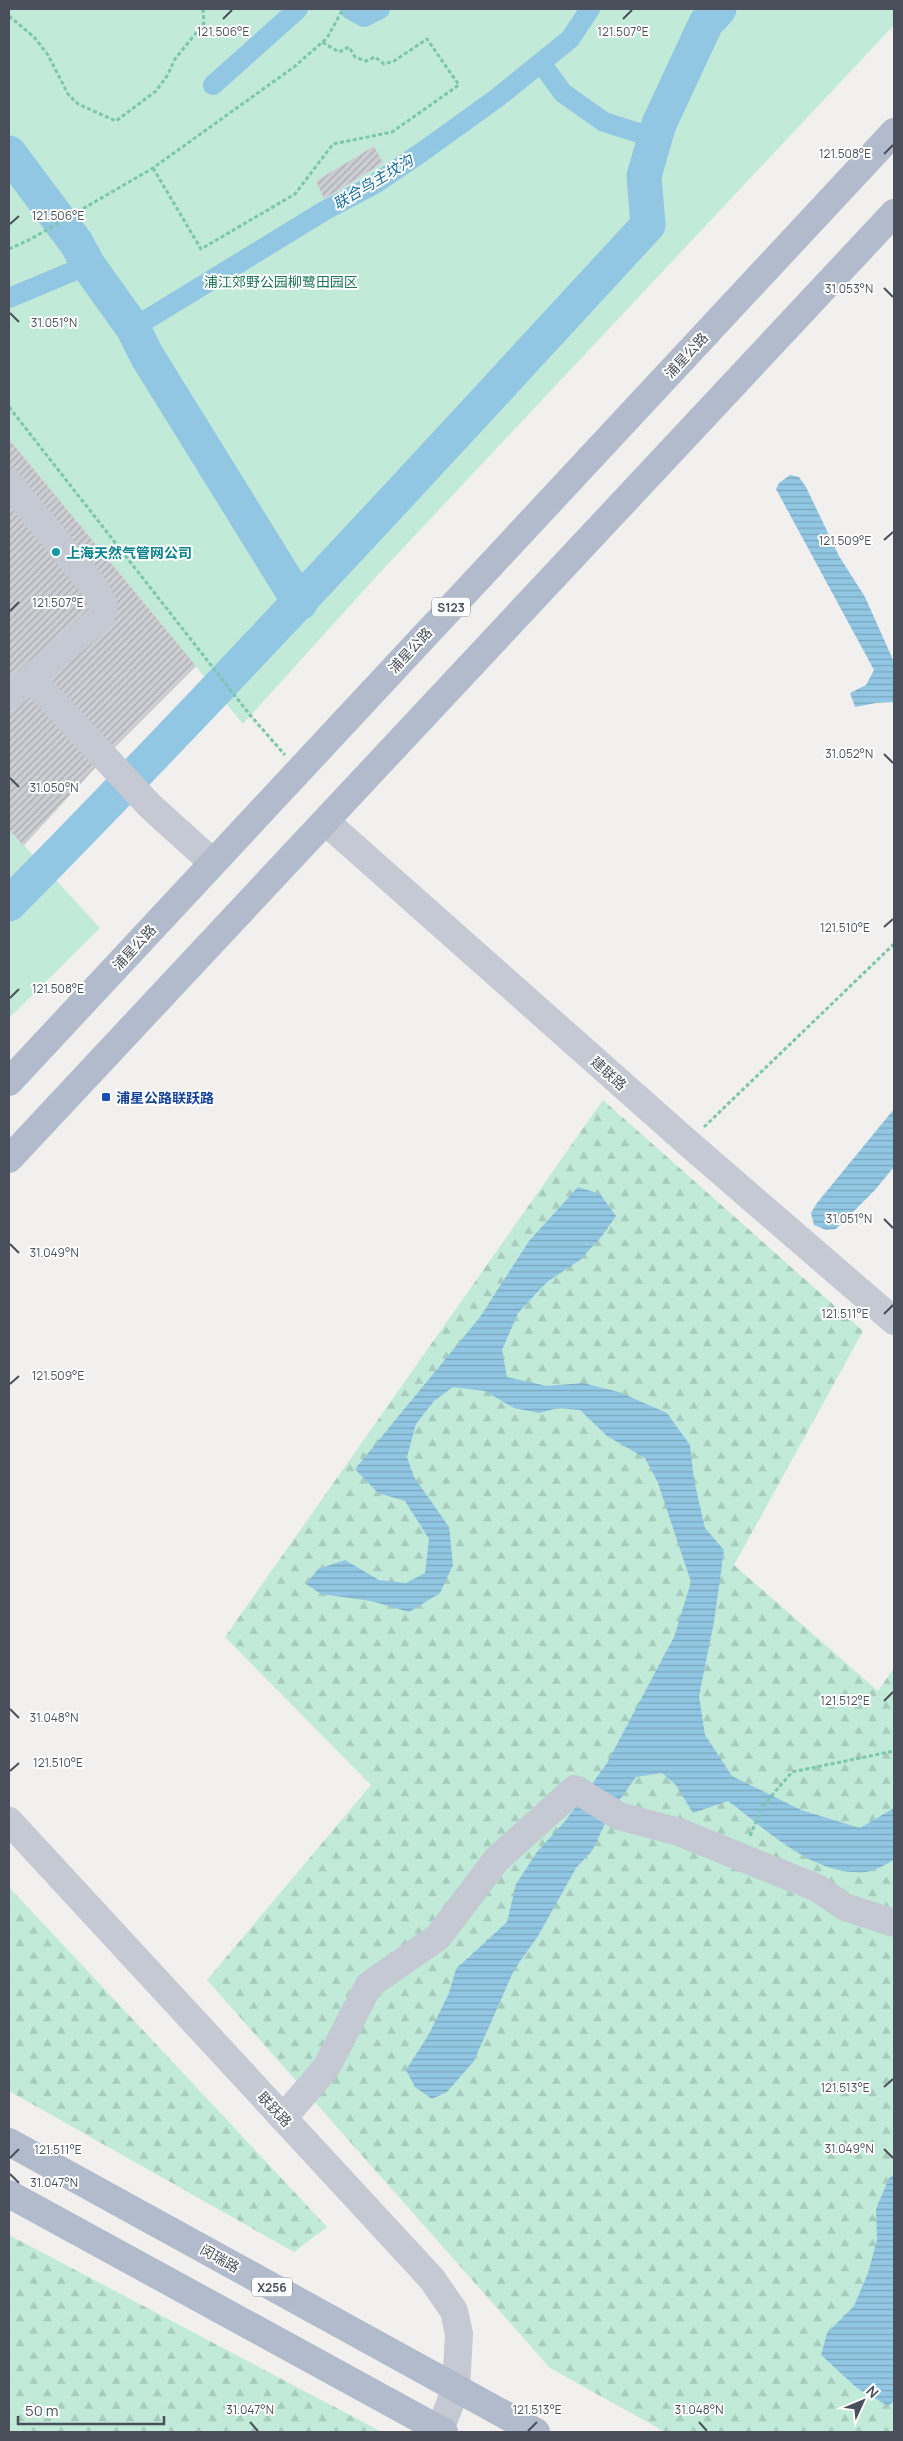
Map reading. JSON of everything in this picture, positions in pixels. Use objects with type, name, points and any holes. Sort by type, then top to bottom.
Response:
[{"type":"main road","name":"浦星公路","points":[[9,1082],[894,132]]},
{"type":"main road","points":[[9,1159],[894,213]]},
{"type":"main road","name":"闵瑞路","points":[[9,2142],[536,2432]]},
{"type":"main road","points":[[9,2194],[442,2431]]},
{"type":"street","points":[[9,482],[94,587],[104,606],[101,618],[9,697]]},
{"type":"street","points":[[32,679],[150,806],[212,862]]},
{"type":"street","name":"建联路","points":[[326,822],[688,1143],[894,1322]]},
{"type":"street","points":[[283,2118],[326,2068],[369,1986],[438,1937],[497,1859],[575,1789],[619,1816],[679,1832],[816,1888],[845,1907],[894,1923]]},
{"type":"street","name":"联跃路","points":[[9,1821],[432,2278],[454,2311],[459,2334],[456,2388],[442,2431]]},
{"type":"path","points":[[9,16],[34,37],[48,55],[68,94],[78,104],[116,121],[156,91],[167,76],[175,59],[204,23],[203,9]]},
{"type":"path","points":[[9,249],[31,239],[153,168],[294,67],[322,42],[343,9]]},
{"type":"path","points":[[153,168],[201,249],[294,194],[333,144],[392,132],[459,85],[427,39],[394,61],[384,64],[375,57],[366,61],[355,58],[349,47],[339,52],[322,42]]},
{"type":"path","points":[[9,407],[242,703],[298,770]]},
{"type":"path","points":[[688,1143],[894,944]]},
{"type":"path","points":[[741,1858],[762,1807],[792,1772],[894,1751]]},
{"type":"green space","name":"浦江郊野公园柳鹭田园区","points":[[9,9],[894,9],[894,25],[374,579],[243,724],[9,439]]},
{"type":"green space","points":[[9,829],[100,928],[9,1018]]},
{"type":"green space","points":[[603,1100],[863,1331],[734,1565],[878,1691],[894,1668],[894,2432],[665,2432],[550,2368],[207,1980],[371,1785],[225,1637]]},
{"type":"green space","points":[[9,1887],[327,2227],[294,2252],[9,2091]]},
{"type":"green space","points":[[9,2235],[382,2432],[9,2432]]},
{"type":"water","points":[[790,475],[799,477],[806,487],[839,556],[865,597],[894,662],[894,702],[855,707],[850,693],[866,685],[874,670],[776,489],[779,483]]},
{"type":"water","points":[[894,1109],[894,1167],[874,1191],[836,1229],[826,1230],[814,1225],[811,1213],[817,1203]]},
{"type":"water","points":[[578,1187],[600,1194],[616,1216],[602,1236],[580,1260],[547,1282],[518,1313],[502,1350],[507,1377],[547,1386],[583,1383],[619,1392],[667,1413],[690,1445],[694,1480],[705,1528],[724,1550],[714,1622],[699,1696],[705,1735],[732,1776],[801,1810],[860,1828],[894,1808],[894,1860],[877,1869],[866,1872],[847,1872],[828,1867],[810,1859],[775,1838],[728,1801],[693,1813],[676,1785],[662,1773],[636,1777],[610,1813],[592,1851],[576,1868],[538,1936],[514,1970],[474,2061],[447,2092],[432,2099],[415,2087],[406,2070],[429,2034],[449,1993],[456,1969],[507,1922],[516,1884],[537,1852],[567,1819],[607,1763],[674,1637],[691,1582],[658,1483],[645,1458],[607,1436],[580,1410],[558,1408],[539,1413],[514,1408],[485,1391],[453,1387],[434,1401],[416,1424],[407,1457],[414,1477],[449,1527],[453,1565],[440,1593],[409,1612],[371,1601],[321,1594],[306,1584],[318,1569],[345,1560],[379,1580],[406,1583],[425,1573],[429,1539],[405,1501],[378,1493],[355,1469],[480,1317],[529,1241]]},
{"type":"water","points":[[894,2175],[894,2401],[888,2406],[857,2388],[821,2355],[827,2333],[854,2306],[868,2273],[877,2240],[876,2209],[889,2178]]},
{"type":"building","points":[[374,146],[383,163],[324,199],[316,181]]},
{"type":"building","name":"上海天然气管网公司","points":[[9,439],[196,666],[104,758],[23,846],[9,829]]},
{"type":"waterway","points":[[213,85],[298,9]]},
{"type":"waterway","points":[[350,9],[364,17],[380,9]]},
{"type":"waterway","name":"联合鸟主坟沟","points":[[133,328],[324,211],[375,184],[422,152],[497,98],[570,39],[590,9]]},
{"type":"waterway","points":[[9,904],[171,737],[411,482],[648,225],[644,176],[659,124],[706,23],[719,9]]},
{"type":"waterway","points":[[541,63],[563,93],[604,122],[655,138]]},
{"type":"waterway","name":"联合鸟主坟沟","points":[[9,153],[77,244],[88,265],[133,328],[147,356],[300,603]]},
{"type":"waterway","name":"联合鸟主坟沟","points":[[9,298],[88,265]]},
{"type":"waterway","points":[[9,892],[27,886]]},
{"type":"place","name":"上海天然气管网公司","points":[[56,552]]},
{"type":"place","name":"浦星公路联跃路","points":[[106,1097]]}]
